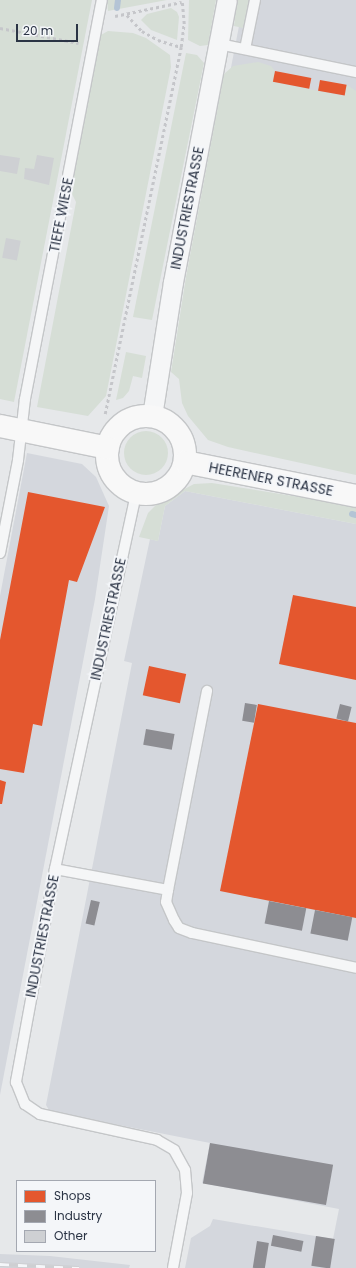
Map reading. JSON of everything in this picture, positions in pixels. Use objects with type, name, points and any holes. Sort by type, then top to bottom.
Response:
[{"type":"main road","points":[[152,416],[166,421],[175,428],[186,450],[185,462],[181,475],[163,491],[151,495],[136,494],[118,482],[111,472],[108,448],[120,426],[130,420],[152,416]]},
{"type":"main road","points":[[0,426],[108,448]]},
{"type":"main road","name":"HEERENER STRASSE","points":[[185,462],[356,496]]},
{"type":"street","name":"INDUSTRIESTRASSE","points":[[152,416],[173,282],[227,0]]},
{"type":"lane","name":"TIEFE WIESE","points":[[0,553],[22,430],[26,399],[102,0]]},
{"type":"lane","points":[[245,49],[255,0]]},
{"type":"lane","points":[[219,44],[356,72]]},
{"type":"lane","name":"INDUSTRIESTRASSE","points":[[136,494],[55,869],[16,1082],[25,1104],[40,1114],[157,1140],[174,1150],[186,1170],[187,1193],[173,1268]]},
{"type":"lane","points":[[207,691],[166,902],[174,920],[179,928],[186,930],[356,968]]},
{"type":"lane","points":[[55,869],[168,890]]},
{"type":"path","points":[[98,18],[127,15],[182,1],[184,24],[181,48],[105,414]]},
{"type":"path","points":[[127,15],[142,31],[158,40],[181,48]]},
{"type":"path","points":[[0,28],[93,45]]},
{"type":"shaded area","points":[[0,0],[92,0],[14,402],[0,399]]},
{"type":"shaded area","points":[[107,0],[167,0],[108,11]]},
{"type":"shaded area","points":[[189,0],[216,0],[208,45],[200,46],[188,40]]},
{"type":"shaded area","points":[[237,0],[250,0],[243,28],[234,26]]},
{"type":"shaded area","points":[[244,0],[356,0],[356,104],[229,78]]},
{"type":"shaded area","points":[[171,8],[177,12],[179,17],[177,40],[151,30],[141,20],[147,14]]},
{"type":"shaded area","points":[[108,31],[133,33],[146,38],[170,55],[171,67],[106,396],[88,416],[37,407],[76,202],[72,194],[72,178],[101,35]]},
{"type":"shaded area","points":[[186,53],[197,55],[204,63],[152,320],[133,317]]},
{"type":"shaded area","points":[[258,62],[271,66],[275,71],[273,82],[344,96],[347,85],[356,91],[356,475],[228,447],[208,440],[188,416],[182,403],[179,379],[171,372],[186,277],[224,74],[233,66]]},
{"type":"shaded area","points":[[126,352],[146,356],[142,378],[133,376],[129,391],[123,398],[116,400]]},
{"type":"shaded area","points":[[142,431],[150,431],[155,432],[162,437],[167,444],[167,462],[162,469],[155,474],[142,475],[134,472],[127,465],[124,457],[124,449],[127,441],[134,434]]},
{"type":"shaded area","points":[[27,453],[82,464],[96,477],[109,506],[95,599],[0,1095],[0,596]]},
{"type":"shaded area","points":[[212,483],[356,506],[356,524],[185,491],[165,506],[158,541],[139,537],[148,513],[158,503],[194,484]]},
{"type":"shaded area","points":[[185,491],[356,524],[356,1268],[185,1268],[191,1238],[210,1226],[213,1219],[333,1239],[339,1209],[202,1183],[210,1143],[58,1113],[49,1110],[46,1105],[132,663],[124,661],[150,539],[158,541],[165,506]]},
{"type":"shaded area","points":[[0,1254],[50,1256],[130,1265],[129,1268],[0,1268]]},
{"type":"building: Shops","points":[[275,71],[311,78],[309,89],[273,82]]},
{"type":"building: Shops","points":[[320,80],[347,85],[345,96],[318,91]]},
{"type":"building: Shops","points":[[28,492],[105,507],[77,582],[69,580],[42,726],[33,724],[24,773],[0,769],[0,640]]},
{"type":"building: Shops","points":[[293,595],[356,607],[356,680],[279,664]]},
{"type":"building: Shops","points":[[149,666],[186,674],[180,703],[143,695]]},
{"type":"building: Shops","points":[[258,704],[356,723],[356,918],[220,891]]},
{"type":"building: Shops","points":[[0,780],[6,782],[2,804],[0,804]]},
{"type":"building: Industry","points":[[245,703],[257,705],[254,723],[242,721]]},
{"type":"building: Industry","points":[[340,704],[352,707],[348,721],[336,719]]},
{"type":"building: Industry","points":[[146,729],[175,734],[172,750],[143,745]]},
{"type":"building: Industry","points":[[91,900],[100,902],[94,925],[86,923]]},
{"type":"building: Industry","points":[[269,901],[306,908],[302,931],[265,924]]},
{"type":"building: Industry","points":[[315,910],[352,917],[348,941],[310,934]]},
{"type":"building: Industry","points":[[210,1143],[333,1165],[326,1205],[203,1183]]},
{"type":"building: Industry","points":[[273,1235],[303,1241],[301,1252],[271,1246]]},
{"type":"building: Industry","points":[[316,1236],[335,1239],[330,1268],[311,1266]]},
{"type":"building: Industry","points":[[257,1241],[269,1243],[265,1268],[253,1268]]},
{"type":"building: Other","points":[[0,155],[20,158],[17,174],[0,171]]},
{"type":"building: Other","points":[[37,155],[54,158],[49,185],[24,179],[25,168],[34,169]]},
{"type":"building: Other","points":[[6,238],[21,241],[17,260],[2,258]]},
{"type":"waterway","points":[[117,8],[118,0]]},
{"type":"waterway","points":[[352,514],[356,515]]},
{"type":"railway","points":[[0,1264],[79,1268]]}]
